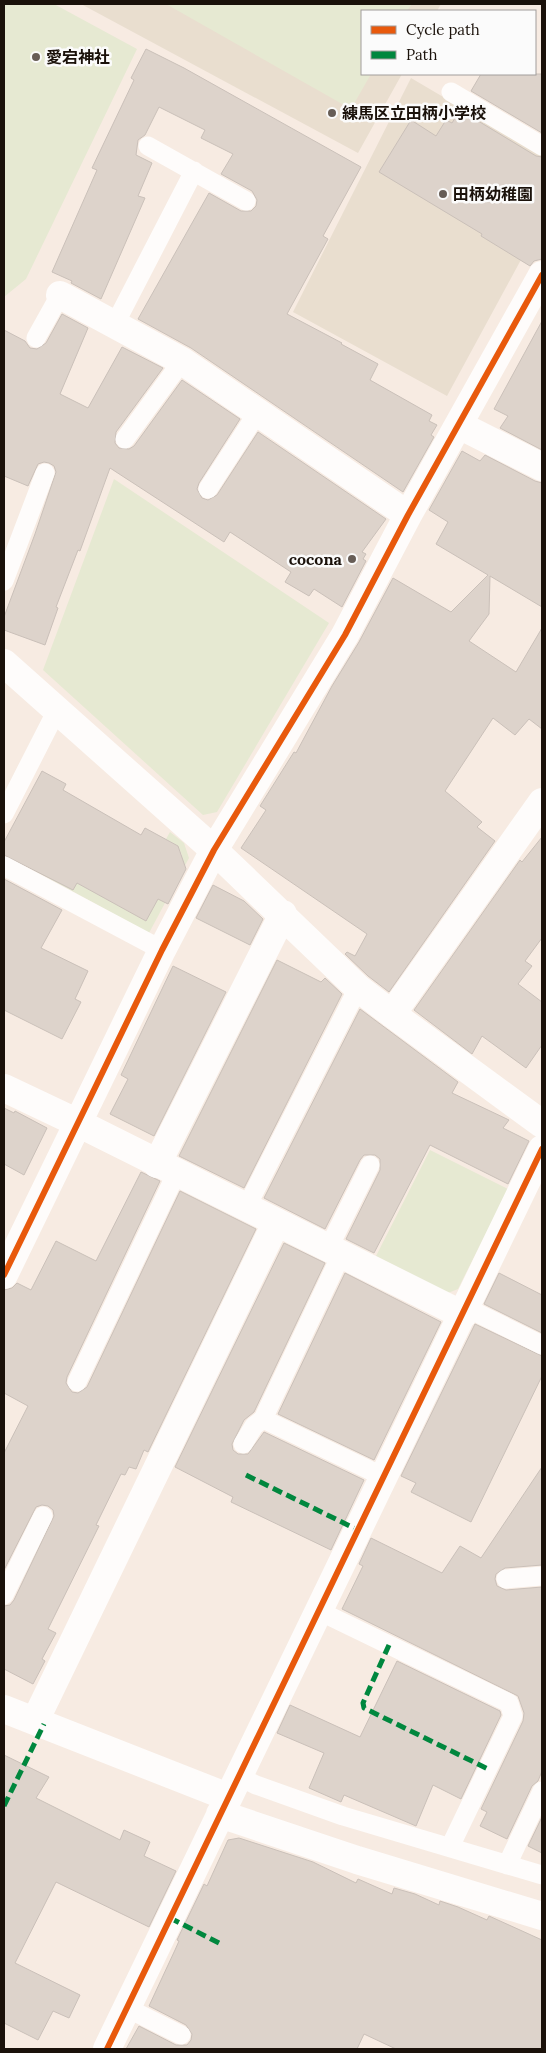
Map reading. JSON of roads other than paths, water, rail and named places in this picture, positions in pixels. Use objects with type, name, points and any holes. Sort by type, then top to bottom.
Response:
[{"type":"street","points":[[4,1275],[162,950],[214,850],[345,635],[408,515],[542,275]]},
{"type":"street","points":[[60,294],[182,361],[408,515]]},
{"type":"street","points":[[458,425],[542,466]]},
{"type":"street","points":[[4,663],[214,850],[283,914],[358,988],[542,1124]]},
{"type":"street","points":[[392,1014],[542,802]]},
{"type":"street","points":[[167,1169],[283,914]]},
{"type":"street","points":[[4,1088],[78,1123],[334,1252],[465,1311]]},
{"type":"street","points":[[106,2049],[542,1149]]},
{"type":"street","points":[[35,1720],[276,1223]]},
{"type":"street","points":[[4,1709],[229,1795],[357,1860],[542,1916]]},
{"type":"lane","points":[[452,92],[542,146]]},
{"type":"lane","points":[[148,146],[246,201]]},
{"type":"lane","points":[[115,324],[194,172]]},
{"type":"lane","points":[[36,338],[60,294]]},
{"type":"lane","points":[[125,439],[182,361]]},
{"type":"lane","points":[[208,489],[258,412]]},
{"type":"lane","points":[[4,581],[45,473]]},
{"type":"lane","points":[[4,814],[57,710]]},
{"type":"lane","points":[[4,866],[162,950]]},
{"type":"lane","points":[[246,1208],[358,988]]},
{"type":"lane","points":[[243,1444],[254,1426],[263,1419],[370,1165]]},
{"type":"lane","points":[[77,1382],[167,1169]]},
{"type":"lane","points":[[465,1311],[542,1345]]},
{"type":"lane","points":[[263,1419],[384,1477]]},
{"type":"lane","points":[[4,1595],[43,1516]]},
{"type":"lane","points":[[506,1579],[542,1576]]},
{"type":"lane","points":[[319,1611],[509,1703],[513,1716],[450,1848]]},
{"type":"lane","points":[[229,1795],[256,1785],[343,1816],[542,1874]]},
{"type":"lane","points":[[507,1865],[542,1791]]},
{"type":"lane","points":[[127,2008],[181,2035]]},
{"type":"place","name":"愛宕神社","points":[[36,57]]},
{"type":"place","name":"練馬区立田柄小学校","points":[[332,113]]},
{"type":"place","name":"田柄幼稚園","points":[[443,194]]},
{"type":"place","name":"cocona","points":[[352,559]]}]
